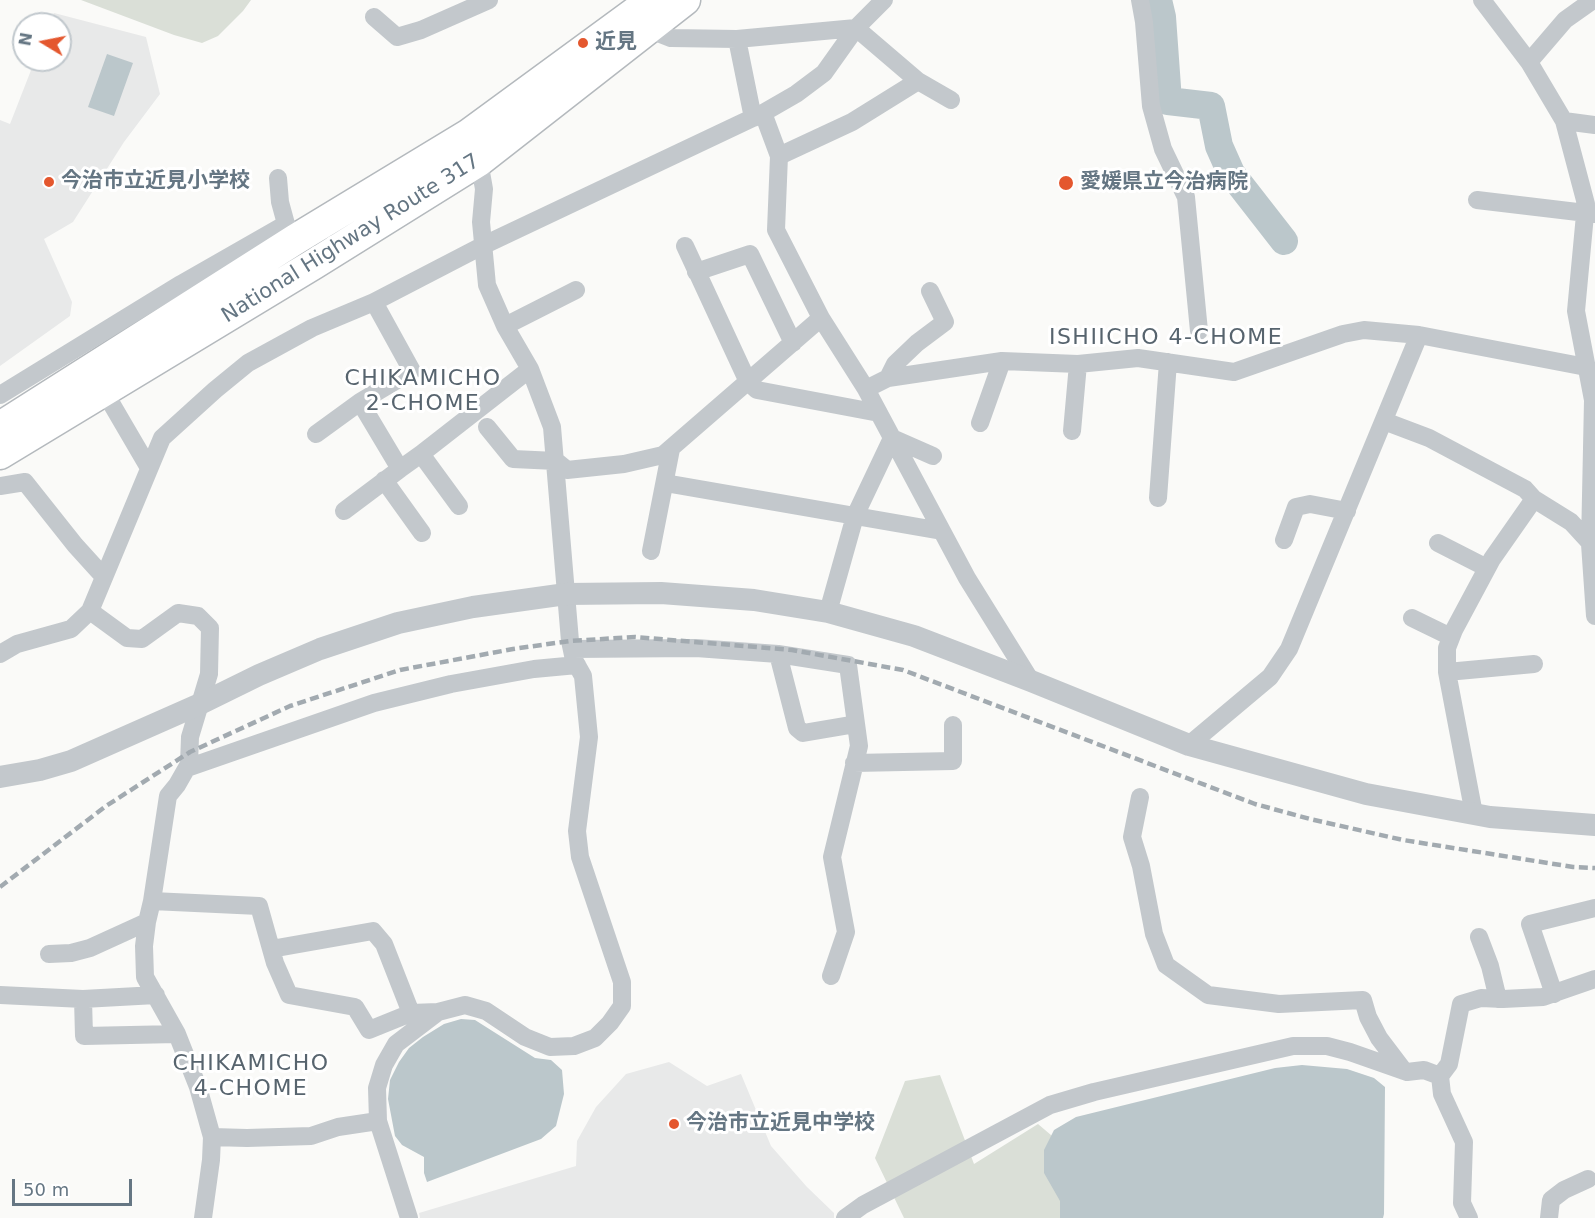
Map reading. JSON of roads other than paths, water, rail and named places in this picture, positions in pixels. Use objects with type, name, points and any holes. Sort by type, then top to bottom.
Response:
[{"type":"highway","name":"National Highway Route 317","points":[[0,427],[291,232],[469,134],[647,13],[686,0]]},
{"type":"highway","name":"National Highway Route 317","points":[[0,454],[480,161],[647,13]]},
{"type":"street","points":[[374,17],[397,37],[421,30],[489,0]]},
{"type":"street","points":[[0,654],[17,644],[71,629],[90,611],[162,438],[248,363],[312,328],[374,302],[482,246],[758,115],[796,94],[824,73],[856,28],[884,0]]},
{"type":"street","points":[[1140,0],[1151,106],[1163,149],[1186,196],[1199,331]]},
{"type":"street","points":[[1482,0],[1529,62],[1564,121],[1590,213],[1576,310],[1594,400],[1592,545],[1595,616]]},
{"type":"street","points":[[1529,62],[1564,20],[1593,0]]},
{"type":"street","points":[[647,13],[671,38],[737,39],[856,28],[918,81],[951,100]]},
{"type":"street","points":[[737,39],[758,115],[779,156],[776,230],[821,318],[866,389],[967,578],[1031,681]]},
{"type":"street","points":[[779,156],[852,122],[918,81]]},
{"type":"street","points":[[1564,121],[1595,125]]},
{"type":"street","points":[[153,901],[259,906],[275,963],[289,995],[355,1007],[369,1030],[411,1013],[438,1012],[465,1005],[486,1011],[525,1037],[550,1047],[574,1046],[595,1038],[610,1023],[622,1005],[622,982],[580,857],[578,831],[589,737],[583,676],[574,657],[566,594],[552,427],[530,369],[505,326],[487,285],[482,246],[481,222],[484,189],[480,161]]},
{"type":"street","points":[[0,395],[181,284],[291,232],[282,215],[278,178]]},
{"type":"street","points":[[1477,200],[1590,213]]},
{"type":"street","points":[[685,246],[748,382],[758,390],[879,413]]},
{"type":"street","points":[[696,272],[750,254],[793,343]]},
{"type":"street","points":[[505,326],[576,290]]},
{"type":"street","points":[[888,378],[895,364],[945,321],[930,291]]},
{"type":"street","points":[[316,434],[360,402],[412,371],[374,302]]},
{"type":"street","points":[[487,427],[513,459],[556,460],[567,470],[624,464],[663,455],[821,318]]},
{"type":"street","points":[[866,389],[888,378],[1002,361],[1078,364],[1138,358],[1234,372],[1343,334],[1364,330],[1419,335],[1586,367]]},
{"type":"street","points":[[1189,745],[1270,677],[1289,649],[1419,335]]},
{"type":"street","points":[[980,423],[1002,361]]},
{"type":"street","points":[[1158,498],[1168,362]]},
{"type":"street","points":[[1072,432],[1078,364]]},
{"type":"street","points":[[344,511],[530,369]]},
{"type":"street","points":[[104,391],[149,468]]},
{"type":"street","points":[[360,402],[399,469]]},
{"type":"street","points":[[1384,421],[1429,438],[1525,489],[1534,499],[1571,522],[1592,545]]},
{"type":"street","points":[[892,438],[933,456]]},
{"type":"street","points":[[828,612],[855,516],[892,438]]},
{"type":"street","points":[[651,551],[671,449]]},
{"type":"street","points":[[421,454],[459,506]]},
{"type":"street","points":[[384,480],[422,533]]},
{"type":"street","points":[[0,486],[25,482],[75,545],[105,577]]},
{"type":"street","points":[[665,483],[936,530]]},
{"type":"street","points":[[1474,814],[1447,672],[1447,648],[1487,568],[1534,499]]},
{"type":"street","points":[[1284,540],[1296,507],[1310,504],[1347,511]]},
{"type":"street","points":[[1438,543],[1487,568]]},
{"type":"street","points":[[0,777],[40,770],[71,761],[320,649],[398,623],[473,607],[566,594],[661,593],[754,600],[828,612],[914,636],[1189,745],[1366,794],[1474,814],[1595,825]]},
{"type":"street","points":[[90,611],[127,638],[142,639],[178,613],[198,616],[210,628],[208,674],[190,737],[189,765],[168,796],[144,946],[146,978],[177,1034],[198,1087],[212,1137],[203,1218]]},
{"type":"street","points":[[1412,618],[1451,637]]},
{"type":"street","points":[[187,768],[374,703],[451,684],[534,669],[574,657],[696,648],[778,654],[848,665],[859,746],[832,857],[846,932],[831,976]]},
{"type":"street","points":[[778,654],[797,728],[803,733],[856,724]]},
{"type":"street","points":[[1447,672],[1534,664]]},
{"type":"street","points":[[854,763],[953,761],[953,725]]},
{"type":"street","points":[[1140,797],[1132,837],[1141,866],[1154,934],[1167,965],[1208,995],[1279,1004],[1363,1000],[1368,1017],[1379,1038],[1404,1071]]},
{"type":"street","points":[[1554,994],[1530,924],[1595,908]]},
{"type":"street","points":[[49,954],[71,953],[90,948],[147,922]]},
{"type":"street","points":[[271,949],[373,931],[384,944],[411,1013]]},
{"type":"street","points":[[1479,936],[1490,966],[1498,999]]},
{"type":"street","points":[[1463,1214],[1464,1142],[1442,1094],[1440,1076],[1449,1064],[1461,1004],[1481,998],[1543,997],[1595,979]]},
{"type":"street","points":[[0,995],[83,999],[156,995]]},
{"type":"street","points":[[83,999],[84,1036],[177,1034]]},
{"type":"street","points":[[409,1218],[378,1121],[377,1088],[384,1065],[396,1044],[438,1012]]},
{"type":"street","points":[[845,1218],[863,1205],[1050,1105],[1094,1092],[1293,1046],[1326,1046],[1404,1071],[1424,1070],[1440,1076]]},
{"type":"street","points":[[212,1137],[311,1136],[338,1127],[378,1121]]},
{"type":"street","points":[[1550,1218],[1551,1200],[1564,1190],[1588,1179]]},
{"type":"waterway","points":[[1158,0],[1162,17],[1168,101],[1211,106],[1219,146],[1231,173],[1284,241]]},
{"type":"railway","points":[[0,887],[106,806],[190,752],[290,706],[400,670],[513,649],[570,641],[635,637],[792,650],[903,670],[1255,804],[1403,840],[1573,867],[1595,868]]},
{"type":"place","name":"近見","points":[[583,43]]},
{"type":"place","name":"今治市立近見小学校","points":[[49,182]]},
{"type":"place","name":"愛媛県立今治病院","points":[[1066,183]]},
{"type":"place","name":"今治市立近見中学校","points":[[674,1124]]},
{"type":"district","name":"ISHIICHO 4-CHOME","points":[[1166,338]]},
{"type":"district","name":"CHIKAMICHO 2-CHOME","points":[[423,392]]},
{"type":"district","name":"CHIKAMICHO 4-CHOME","points":[[251,1076]]}]
